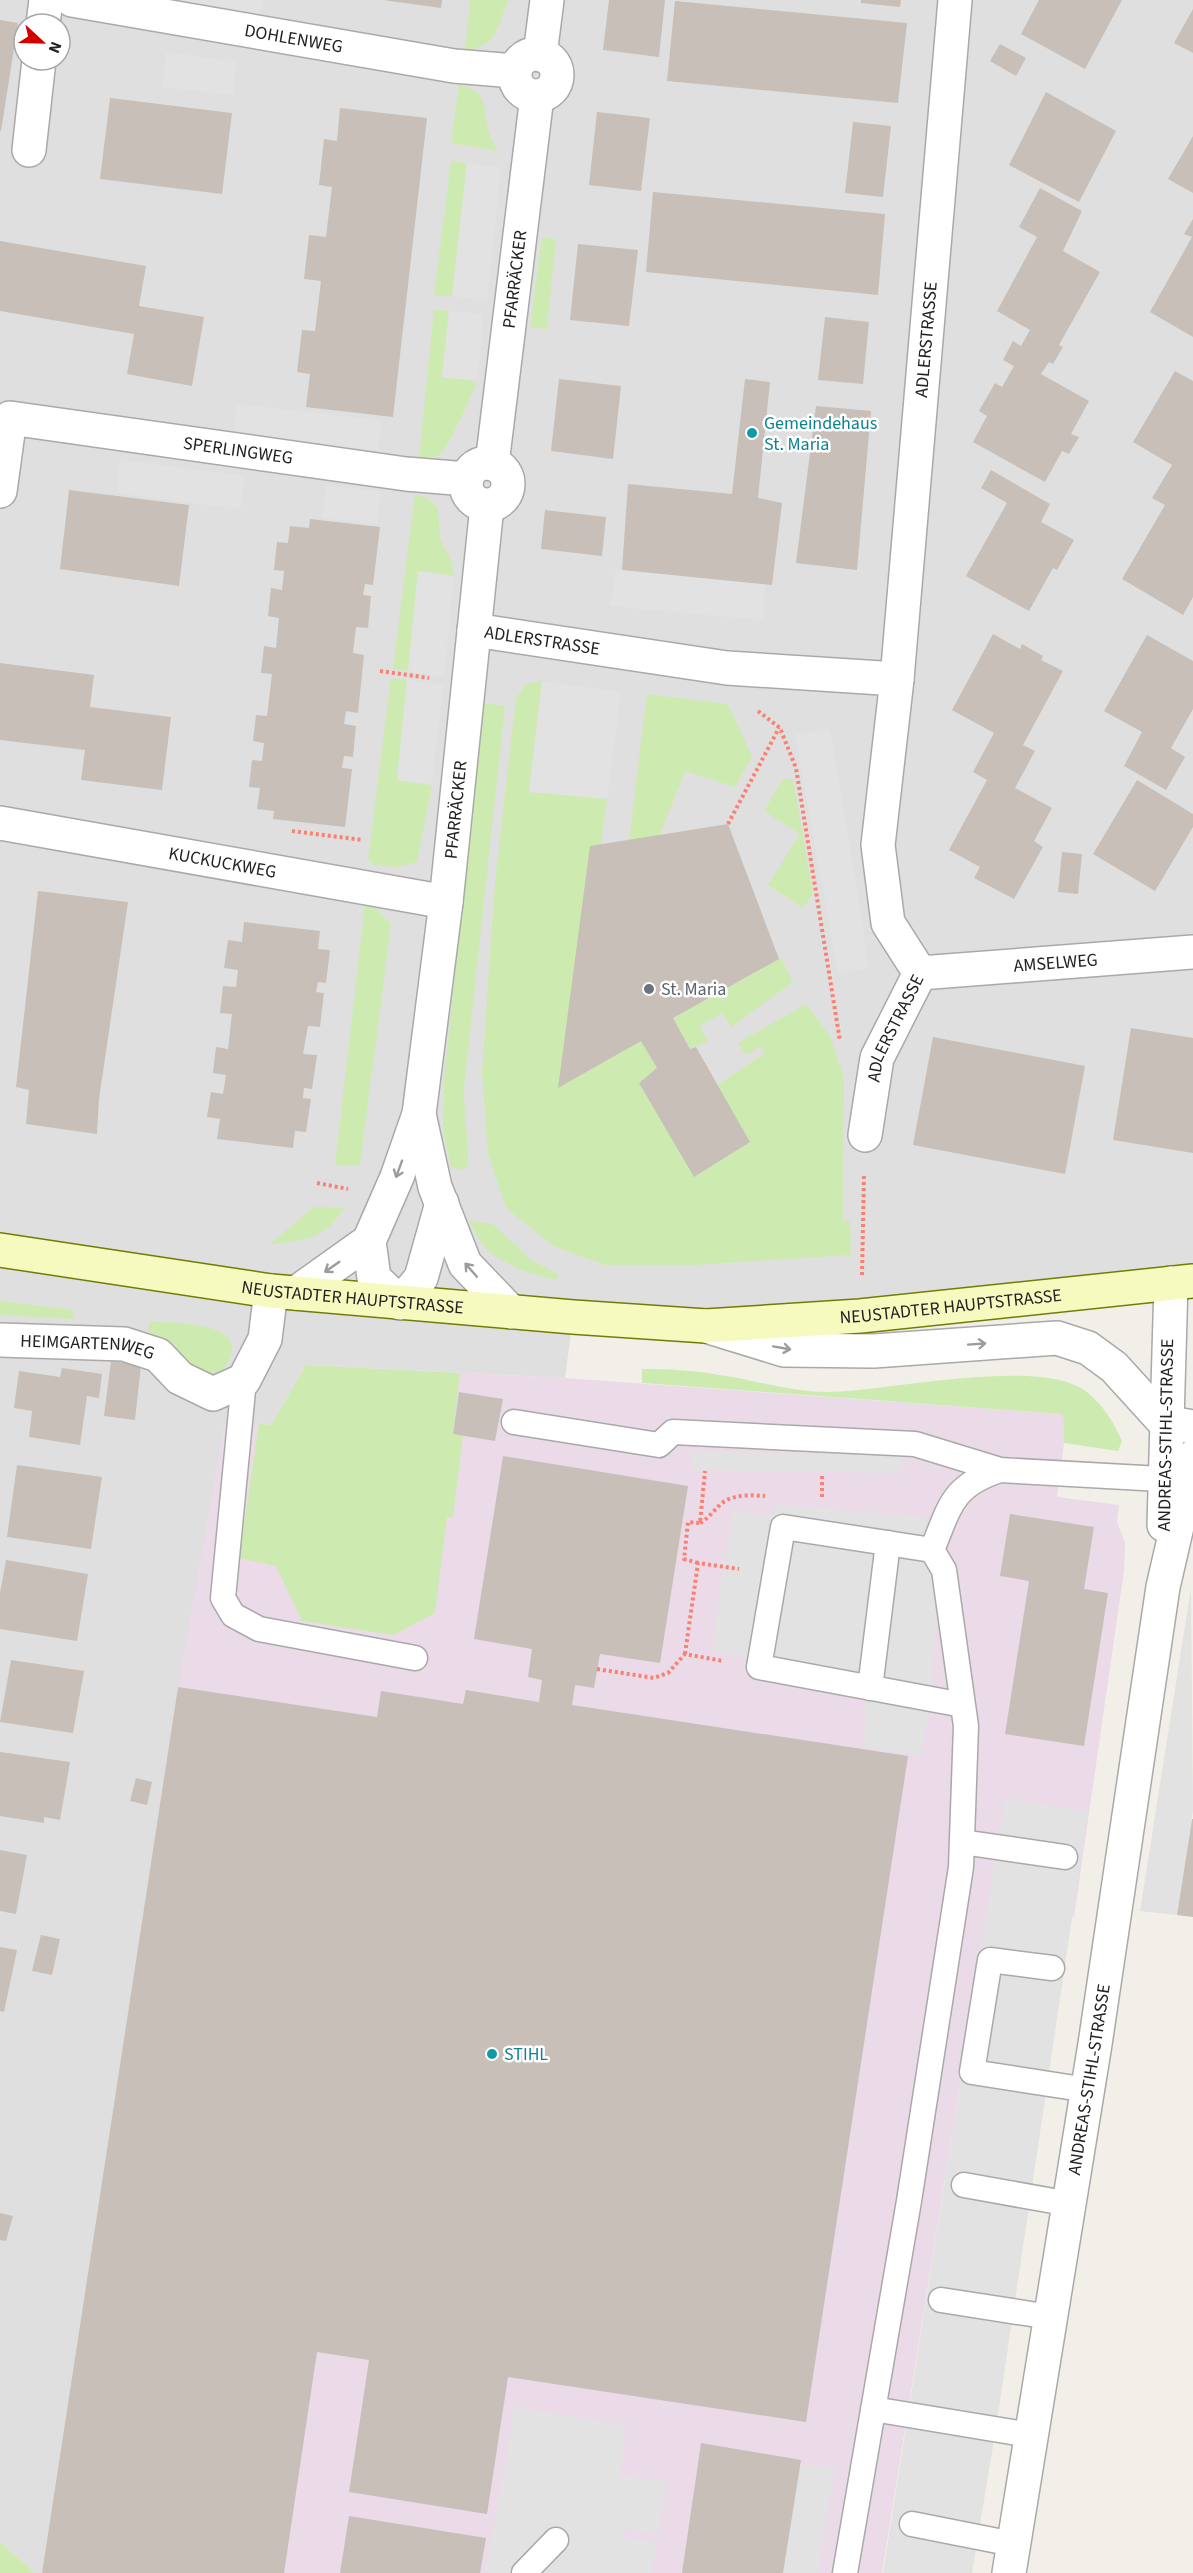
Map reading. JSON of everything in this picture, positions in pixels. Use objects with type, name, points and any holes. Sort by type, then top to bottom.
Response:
[{"type":"street","name":"DOHLENWEG","points":[[72,0],[454,66],[528,63]]},
{"type":"street","points":[[528,63],[547,0]]},
{"type":"street","name":"ADLERSTRASSE","points":[[865,1135],[877,1058],[920,973],[888,923],[878,845],[897,679],[955,0]]},
{"type":"street","name":"PFARRÄCKER","points":[[369,1241],[397,1177],[419,1114],[446,902],[487,506],[502,499],[509,488],[505,472],[479,471],[537,96],[551,90],[557,78],[554,63],[528,63]]},
{"type":"street","points":[[29,150],[38,72]]},
{"type":"street","name":"SPERLINGWEG","points":[[0,490],[5,417],[406,474],[479,471]]},
{"type":"street","name":"ADLERSTRASSE","points":[[474,630],[727,668],[897,679]]},
{"type":"street","name":"KUCKUCKWEG","points":[[0,823],[446,902]]},
{"type":"street","name":"AMSELWEG","points":[[920,973],[1193,952]]},
{"type":"street","name":"PFARRÄCKER","points":[[419,1114],[435,1187],[465,1264],[511,1312]]},
{"type":"street","points":[[243,1380],[265,1339],[283,1292],[369,1241],[374,1278],[400,1303],[420,1278],[442,1203]]},
{"type":"street","name":"NEUSTADTER HAUPTSTRASSE","points":[[0,1250],[283,1292],[706,1326],[860,1316],[1182,1282]]},
{"type":"street","name":"ANDREAS-STIHL-STRASSE","points":[[1011,2559],[1088,2090],[1182,1472],[1179,1424],[1182,1282]]},
{"type":"street","name":"NEUSTADTER HAUPTSTRASSE","points":[[706,1326],[784,1350],[874,1350],[1057,1338],[1088,1348],[1114,1367],[1136,1393],[1179,1424]]},
{"type":"street","name":"HEIMGARTENWEG","points":[[0,1340],[124,1344],[158,1354],[180,1378],[213,1394],[243,1380]]},
{"type":"lane","points":[[243,1380],[223,1598],[233,1615],[259,1629],[415,1658]]},
{"type":"lane","points":[[514,1422],[659,1445],[673,1432],[915,1444],[1000,1470],[1182,1472]]},
{"type":"lane","points":[[932,1550],[953,1499],[974,1478],[1000,1470]]},
{"type":"lane","points":[[845,2573],[961,1867],[966,1726],[944,1570],[932,1550],[783,1527],[759,1667],[963,1705]]},
{"type":"lane","points":[[870,1688],[888,1543]]},
{"type":"lane","points":[[962,1842],[1065,1857]]},
{"type":"lane","points":[[1052,1968],[990,1960],[972,2072],[1088,2090]]},
{"type":"lane","points":[[964,2185],[1070,2204]]},
{"type":"lane","points":[[941,2300],[1050,2317]]},
{"type":"lane","points":[[873,2409],[1030,2435]]},
{"type":"lane","points":[[912,2524],[1011,2559]]},
{"type":"lane","points":[[524,2573],[556,2540]]},
{"type":"path","points":[[727,668],[748,703],[780,728],[796,768],[841,1049],[877,1058]]},
{"type":"path","points":[[728,824],[780,728]]},
{"type":"path","points":[[860,1316],[865,1135]]},
{"type":"path","points":[[316,1184],[352,1190]]},
{"type":"path","points":[[705,1471],[700,1522],[688,1522],[684,1559],[775,1574]]},
{"type":"path","points":[[822,1472],[822,1498]]},
{"type":"path","points":[[597,1669],[654,1678],[668,1673],[685,1654],[698,1563]]},
{"type":"path","points":[[685,1654],[759,1667]]},
{"type":"shaded area","points":[[0,0],[1193,0],[1193,1281],[573,1318],[565,1378],[306,1365],[271,1425],[259,1423],[178,1687],[42,2573],[34,2573],[0,2541]]},
{"type":"shaded area","points":[[148,0],[263,0],[259,26]]},
{"type":"shaded area","points":[[166,52],[237,62],[233,95],[162,87]]},
{"type":"shaded area","points":[[467,163],[501,168],[487,301],[452,296]]},
{"type":"shaded area","points":[[449,311],[484,314],[477,381],[442,377]]},
{"type":"shaded area","points":[[236,404],[382,420],[378,452],[233,437]]},
{"type":"shaded area","points":[[120,460],[245,476],[241,509],[117,493]]},
{"type":"shaded area","points":[[326,485],[381,491],[377,524],[322,518]]},
{"type":"shaded area","points":[[616,569],[765,584],[763,620],[610,606]]},
{"type":"shaded area","points":[[418,571],[454,576],[444,677],[408,671]]},
{"type":"shaded area","points":[[407,680],[443,685],[432,785],[397,780]]},
{"type":"shaded area","points":[[542,681],[621,692],[607,799],[529,792]]},
{"type":"shaded area","points":[[830,730],[868,968],[838,974],[795,734]]},
{"type":"shaded area","points":[[306,1365],[565,1378],[1063,1414],[1064,1443],[1057,1497],[1119,1505],[1117,1522],[1125,1543],[1124,1571],[1074,1917],[989,1903],[882,2573],[42,2573],[178,1687],[225,1421],[271,1425]]},
{"type":"shaded area","points":[[691,1451],[902,1455],[902,1473],[691,1470]]},
{"type":"shaded area","points":[[776,1504],[925,1517],[938,1587],[931,1695],[921,1756],[864,1747],[867,1680],[712,1651],[732,1511],[770,1515]]},
{"type":"shaded area","points":[[1191,1588],[1193,1810],[1177,1915],[1140,1911]]},
{"type":"shaded area","points":[[1005,1799],[1088,1811],[996,2428],[972,2573],[883,2573]]},
{"type":"shaded area","points":[[515,2407],[626,2425],[620,2475],[667,2482],[658,2534],[624,2529],[623,2538],[656,2542],[652,2573],[485,2573]]},
{"type":"shaded area","points":[[800,2464],[834,2468],[818,2573],[783,2573]]},
{"type":"green space","points":[[470,0],[509,0],[491,40],[477,48],[465,50]]},
{"type":"green space","points":[[459,84],[474,90],[481,98],[488,130],[498,151],[451,143]]},
{"type":"green space","points":[[451,161],[467,163],[452,296],[434,295]]},
{"type":"green space","points":[[542,237],[556,239],[547,329],[530,327]]},
{"type":"green space","points":[[434,309],[449,311],[442,377],[477,381],[445,448],[441,453],[430,458],[419,458]]},
{"type":"green space","points":[[415,494],[428,498],[438,508],[440,538],[452,563],[454,576],[418,571],[408,671],[393,669]]},
{"type":"green space","points":[[391,678],[407,680],[397,780],[432,785],[417,862],[397,867],[374,865],[368,858]]},
{"type":"green space","points":[[542,681],[529,792],[607,799],[601,845],[641,1041],[657,1068],[639,1083],[695,1176],[750,1142],[717,1085],[765,1053],[762,1046],[746,1055],[738,1043],[806,1004],[830,1036],[844,1078],[843,1221],[850,1221],[851,1255],[695,1265],[605,1265],[553,1246],[506,1208],[488,1154],[482,1073],[495,881],[516,698],[526,684]]},
{"type":"green space","points":[[647,694],[728,704],[752,756],[735,787],[685,771],[660,835],[629,841]]},
{"type":"green space","points":[[484,703],[505,706],[464,1088],[468,1166],[463,1170],[451,1167],[443,1130],[444,1079]]},
{"type":"green space","points":[[783,779],[793,779],[813,894],[803,908],[768,885],[800,834],[764,811]]},
{"type":"green space","points":[[365,904],[377,909],[391,925],[360,1165],[335,1165]]},
{"type":"green space","points":[[781,958],[793,982],[731,1027],[722,1013],[700,1026],[708,1041],[690,1049],[673,1018]]},
{"type":"green space","points":[[314,1207],[344,1208],[329,1226],[313,1236],[270,1244]]},
{"type":"green space","points":[[469,1221],[493,1224],[530,1259],[558,1274],[557,1280],[538,1276],[499,1259],[484,1246]]},
{"type":"green space","points":[[0,1301],[74,1310],[73,1319],[0,1315]]},
{"type":"green space","points":[[150,1321],[212,1328],[224,1334],[231,1343],[231,1355],[222,1371],[205,1374],[147,1330]]},
{"type":"green space","points":[[306,1365],[460,1373],[453,1434],[463,1436],[453,1517],[447,1517],[435,1613],[393,1635],[302,1621],[276,1566],[239,1558],[259,1423],[271,1425]]},
{"type":"green space","points":[[642,1369],[700,1372],[786,1388],[827,1392],[963,1378],[1037,1377],[1066,1382],[1088,1393],[1108,1415],[1122,1441],[1118,1451],[1064,1443],[1063,1414],[642,1383]]},
{"type":"green space","points":[[0,2541],[34,2573],[0,2573]]},
{"type":"building","points":[[383,0],[442,0],[441,8]]},
{"type":"building","points":[[609,0],[665,0],[659,57],[603,50]]},
{"type":"building","points":[[861,0],[901,0],[900,7],[861,3]]},
{"type":"building","points":[[1039,0],[1122,0],[1085,69],[1021,34]]},
{"type":"building","points":[[675,1],[907,23],[898,103],[667,81]]},
{"type":"building","points":[[1193,9],[1193,53],[1174,43]]},
{"type":"building","points":[[0,20],[12,22],[12,61],[0,131]]},
{"type":"building","points":[[1000,44],[1026,58],[1016,76],[990,61]]},
{"type":"building","points":[[1046,92],[1116,131],[1079,202],[1009,165]]},
{"type":"building","points":[[110,98],[232,113],[222,194],[100,179]]},
{"type":"building","points":[[340,108],[427,118],[393,417],[306,407],[310,374],[297,372],[302,330],[315,331],[321,281],[304,279],[309,235],[326,237],[332,187],[319,185],[324,139],[337,141]]},
{"type":"building","points":[[597,112],[650,118],[641,191],[589,185]]},
{"type":"building","points":[[853,122],[891,126],[883,197],[845,193]]},
{"type":"building","points":[[1193,136],[1193,193],[1168,179]]},
{"type":"building","points":[[1040,188],[1082,211],[1063,251],[1100,272],[1059,345],[1063,347],[1053,364],[1049,362],[1041,374],[1089,401],[1071,434],[1079,437],[1069,454],[1062,451],[1045,482],[973,442],[987,416],[979,411],[995,383],[1002,387],[1014,366],[1003,360],[1013,341],[1021,346],[1030,330],[997,311],[1037,237],[1019,227]]},
{"type":"building","points":[[653,192],[885,214],[878,295],[646,272]]},
{"type":"building","points":[[1193,219],[1193,337],[1150,312],[1192,237],[1184,234]]},
{"type":"building","points":[[0,241],[146,266],[139,306],[204,317],[192,386],[127,374],[134,334],[0,311]]},
{"type":"building","points":[[578,244],[638,250],[629,326],[570,320]]},
{"type":"building","points":[[825,317],[869,322],[863,384],[818,380]]},
{"type":"building","points":[[1175,371],[1193,381],[1193,597],[1183,615],[1122,579],[1165,505],[1152,498],[1172,465],[1133,442]]},
{"type":"building","points":[[559,379],[621,386],[613,459],[551,451]]},
{"type":"building","name":"Gemeindehaus St. Maria","points":[[745,379],[770,382],[758,498],[782,503],[772,585],[622,570],[628,484],[732,494]]},
{"type":"building","points":[[816,406],[871,411],[857,570],[796,563]]},
{"type":"building","points":[[991,470],[1050,504],[1041,522],[1074,540],[1057,570],[1053,568],[1029,611],[966,576],[1007,503],[981,488]]},
{"type":"building","points":[[69,490],[189,505],[179,586],[60,569]]},
{"type":"building","points":[[545,510],[606,517],[602,556],[541,549]]},
{"type":"building","points":[[310,519],[380,527],[373,585],[365,584],[363,595],[371,596],[368,628],[356,627],[353,653],[364,655],[358,713],[346,711],[344,724],[356,726],[353,757],[344,756],[342,768],[352,769],[345,827],[273,819],[274,811],[257,809],[260,788],[249,787],[252,760],[262,761],[264,743],[253,741],[256,715],[267,716],[272,674],[261,673],[264,646],[276,648],[279,618],[268,616],[271,588],[282,590],[284,571],[274,570],[277,542],[288,543],[290,526],[309,528]]},
{"type":"building","points":[[993,634],[1020,649],[1022,644],[1043,656],[1041,660],[1063,671],[1023,745],[1035,751],[1015,788],[1052,808],[1034,841],[1043,847],[1014,899],[974,878],[980,867],[949,850],[987,780],[973,772],[994,733],[952,710]]},
{"type":"building","points":[[1147,635],[1193,661],[1193,709],[1171,748],[1185,757],[1166,790],[1124,766],[1142,732],[1104,711]]},
{"type":"building","points":[[0,663],[94,675],[90,707],[171,717],[162,790],[81,780],[85,750],[0,740]]},
{"type":"building","points":[[1137,780],[1193,814],[1193,827],[1155,891],[1093,854]]},
{"type":"building","name":"St. Maria","points":[[728,824],[779,959],[673,1018],[690,1049],[696,1047],[750,1142],[694,1177],[639,1083],[657,1068],[641,1041],[558,1088],[590,846]]},
{"type":"building","points":[[1062,852],[1082,854],[1078,894],[1058,892]]},
{"type":"building","points":[[38,891],[128,902],[99,1099],[97,1134],[26,1124],[29,1090],[16,1087]]},
{"type":"building","points":[[244,922],[320,931],[318,949],[330,950],[326,983],[318,982],[316,992],[324,993],[320,1027],[308,1026],[303,1054],[317,1055],[312,1089],[304,1088],[303,1098],[311,1099],[306,1132],[295,1131],[293,1148],[217,1139],[220,1119],[207,1117],[211,1092],[223,1094],[226,1075],[213,1073],[216,1047],[228,1049],[232,1014],[220,1013],[223,986],[236,987],[238,970],[224,968],[228,940],[242,942]]},
{"type":"building","points":[[1131,1028],[1193,1038],[1193,1153],[1113,1140]]},
{"type":"building","points":[[933,1037],[1085,1066],[1065,1174],[913,1145]]},
{"type":"building","points":[[111,1361],[141,1365],[135,1420],[104,1416]]},
{"type":"building","points":[[62,1368],[102,1374],[99,1398],[87,1396],[80,1445],[29,1437],[32,1411],[14,1408],[19,1371],[60,1377]]},
{"type":"building","points":[[459,1392],[503,1399],[495,1441],[453,1434]]},
{"type":"building","name":"STIHL","points":[[503,1456],[688,1486],[660,1663],[600,1654],[594,1688],[575,1685],[572,1705],[908,1756],[806,2422],[508,2377],[487,2514],[349,2492],[369,2360],[317,2352],[284,2573],[42,2573],[178,1687],[377,1717],[381,1691],[463,1704],[466,1690],[539,1702],[542,1680],[528,1677],[532,1649],[474,1639]]},
{"type":"building","points":[[17,1465],[102,1477],[91,1549],[7,1537]]},
{"type":"building","points":[[1010,1514],[1094,1527],[1084,1589],[1108,1593],[1084,1746],[1005,1734],[1029,1581],[1000,1576]]},
{"type":"building","points":[[6,1560],[88,1574],[77,1641],[0,1629],[0,1593]]},
{"type":"building","points":[[11,1660],[84,1671],[73,1733],[0,1722]]},
{"type":"building","points":[[0,1752],[70,1762],[60,1820],[44,1817],[44,1823],[0,1816]]},
{"type":"building","points":[[136,1778],[152,1782],[147,1805],[130,1801]]},
{"type":"building","points":[[1193,1819],[1193,1917],[1177,1915]]},
{"type":"building","points":[[0,1850],[27,1855],[16,1914],[0,1911]]},
{"type":"building","points":[[41,1935],[60,1939],[52,1975],[32,1971]]},
{"type":"building","points":[[0,1947],[17,1950],[4,2012],[0,2011]]},
{"type":"building","points":[[0,2213],[13,2216],[6,2241],[0,2240]]},
{"type":"building","points":[[701,2443],[801,2460],[783,2573],[682,2573]]},
{"type":"building","points":[[349,2516],[486,2538],[480,2573],[340,2573]]},
{"type":"place","name":"Gemeindehaus St. Maria","points":[[752,433]]},
{"type":"place","name":"St. Maria","points":[[649,989]]},
{"type":"place","name":"STIHL","points":[[492,2054]]}]
